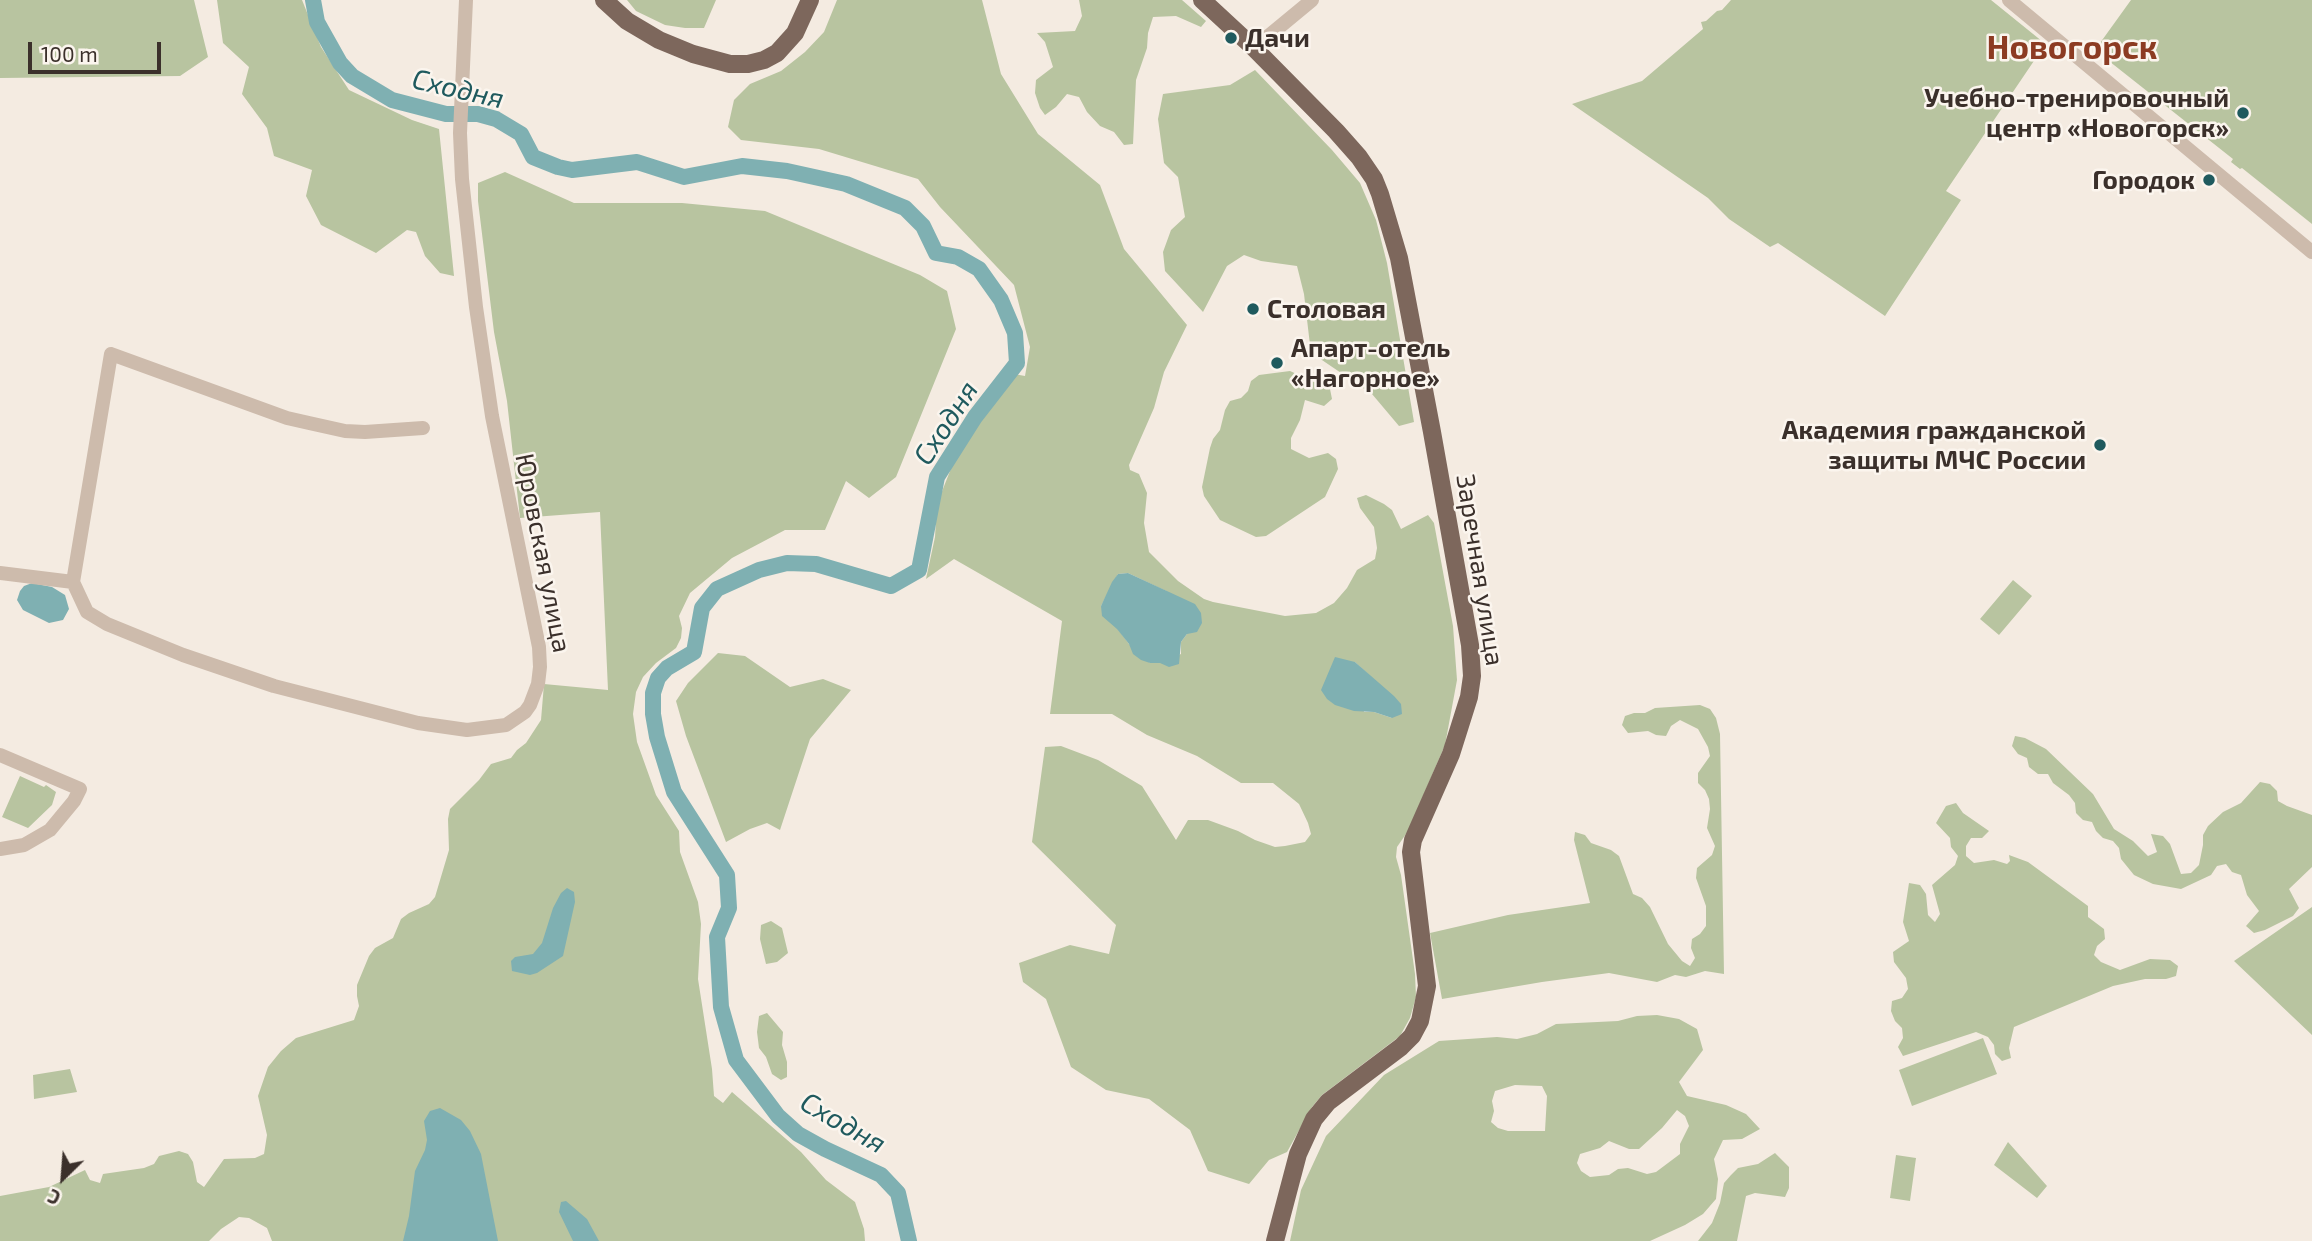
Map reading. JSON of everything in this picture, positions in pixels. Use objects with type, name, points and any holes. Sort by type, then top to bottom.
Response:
[{"type":"main road","points":[[604,0],[627,21],[674,47],[712,60],[739,64],[764,60],[788,44],[810,0]]},
{"type":"main road","name":"Заречная улица","points":[[1202,0],[1254,48],[1359,157],[1374,179],[1389,219],[1399,258],[1470,645],[1472,676],[1469,697],[1451,754],[1413,840],[1411,852],[1411,872],[1426,975],[1425,1000],[1420,1021],[1412,1036],[1401,1047],[1328,1102],[1314,1119],[1298,1154],[1275,1241]]},
{"type":"street","name":"Юровская улица","points":[[73,582],[87,612],[107,624],[132,636],[274,686],[441,727],[482,729],[506,725],[525,712],[535,694],[540,667],[539,647],[500,452],[476,307],[462,179],[460,133],[466,0]]},
{"type":"street","points":[[1254,48],[1312,0]]},
{"type":"street","points":[[2009,0],[2312,252]]},
{"type":"street","points":[[0,573],[73,582],[111,354],[287,418],[345,431],[423,428]]},
{"type":"street","points":[[0,755],[80,789],[50,831],[24,845],[0,849]]},
{"type":"green space","points":[[0,0],[194,0],[208,57],[180,76],[0,78]]},
{"type":"green space","points":[[217,0],[302,0],[321,47],[349,90],[412,120],[439,129],[454,276],[440,273],[425,256],[416,232],[407,230],[376,253],[321,225],[306,196],[312,170],[274,156],[267,128],[242,94],[249,67],[223,43]]},
{"type":"green space","points":[[627,0],[716,0],[704,28],[685,28],[665,25],[636,11]]},
{"type":"green space","points":[[837,0],[982,0],[1001,74],[1038,134],[1100,185],[1124,249],[1187,325],[1164,372],[1154,408],[1129,465],[1130,470],[1139,474],[1147,493],[1144,523],[1149,552],[1178,581],[1213,602],[1285,616],[1316,613],[1334,603],[1357,570],[1375,559],[1377,548],[1374,527],[1360,508],[1357,498],[1366,495],[1384,504],[1392,510],[1401,529],[1428,515],[1434,523],[1453,626],[1457,680],[1445,745],[1408,831],[1397,847],[1396,857],[1401,875],[1416,997],[1410,1018],[1400,1036],[1322,1095],[1312,1107],[1287,1152],[1269,1160],[1249,1184],[1208,1171],[1190,1130],[1149,1099],[1106,1090],[1071,1067],[1046,999],[1023,982],[1019,963],[1070,945],[1109,954],[1116,925],[1032,842],[1045,747],[1061,746],[1098,760],[1142,786],[1176,840],[1188,820],[1208,820],[1275,847],[1285,846],[1305,842],[1311,834],[1308,823],[1299,804],[1273,783],[1241,783],[1197,756],[1147,735],[1112,714],[1050,714],[1062,621],[954,559],[926,579],[935,537],[937,504],[952,466],[977,424],[1014,374],[1025,376],[1030,347],[1014,285],[940,207],[918,179],[819,149],[741,140],[728,127],[734,100],[750,84],[781,71],[824,32]],"holes":[[[1128,573],[1166,591],[1187,634],[1181,642],[1181,654],[1160,663],[1150,663],[1129,644],[1101,606],[1118,574]],[[1355,662],[1370,676],[1392,718],[1364,712]]]},
{"type":"green space","points":[[1079,0],[1182,0],[1206,21],[1201,27],[1176,16],[1153,17],[1147,48],[1136,80],[1133,144],[1124,145],[1114,132],[1100,126],[1087,112],[1079,97],[1067,94],[1045,115],[1040,108],[1035,93],[1036,80],[1053,67],[1045,42],[1037,33],[1075,31],[1082,16]]},
{"type":"green space","points":[[1731,0],[1991,0],[2043,42],[2044,46],[1946,191],[1961,200],[1885,316],[1778,243],[1770,247],[1729,219],[1708,198],[1572,104],[1642,81],[1703,29],[1701,22],[1722,10]]},
{"type":"green space","name":"Учебно-тренировочный центр «Новогорск»","points":[[2131,0],[2312,0],[2312,224],[2231,162],[2233,159],[2095,50]]},
{"type":"green space","points":[[1255,70],[1360,183],[1376,220],[1387,263],[1414,422],[1399,426],[1372,394],[1319,358],[1310,345],[1304,294],[1297,266],[1261,261],[1244,255],[1227,266],[1203,312],[1165,271],[1163,252],[1171,230],[1185,217],[1178,177],[1164,163],[1158,119],[1163,94],[1230,85]]},
{"type":"green space","points":[[505,172],[574,203],[682,203],[765,211],[920,275],[947,291],[956,329],[896,477],[869,498],[846,481],[825,530],[785,530],[732,558],[690,593],[679,616],[681,638],[676,648],[643,677],[636,692],[633,714],[637,742],[656,795],[679,831],[680,852],[698,902],[701,924],[698,979],[714,1096],[723,1103],[732,1092],[801,1152],[826,1180],[855,1202],[865,1241],[272,1241],[267,1228],[249,1218],[239,1217],[209,1241],[0,1241],[0,1196],[49,1187],[85,1170],[90,1180],[100,1183],[103,1174],[144,1168],[154,1164],[159,1156],[179,1151],[188,1154],[193,1162],[197,1182],[204,1187],[224,1159],[255,1158],[264,1154],[267,1135],[258,1096],[268,1067],[296,1038],[354,1020],[359,1006],[357,985],[369,956],[375,948],[393,938],[401,919],[429,904],[435,897],[449,850],[450,809],[491,764],[511,758],[526,743],[541,720],[544,684],[608,690],[600,512],[520,518],[507,401],[494,332],[478,201],[478,183]]},
{"type":"green space","points":[[1290,371],[1330,389],[1332,399],[1324,406],[1305,400],[1300,420],[1291,438],[1291,449],[1309,458],[1328,453],[1336,459],[1338,469],[1325,497],[1266,536],[1256,537],[1220,520],[1204,496],[1202,487],[1210,448],[1220,430],[1230,401],[1241,398],[1248,391],[1251,381],[1259,375]]},
{"type":"green space","points":[[2013,580],[2032,596],[1999,635],[1980,619]]},
{"type":"green space","points":[[718,653],[745,656],[790,687],[823,679],[851,690],[810,739],[780,830],[767,823],[726,842],[686,736],[676,701],[688,683]]},
{"type":"green space","points":[[1700,705],[1710,709],[1716,718],[1720,734],[1724,974],[1705,971],[1686,977],[1675,975],[1657,982],[1609,973],[1442,999],[1430,933],[1508,915],[1590,903],[1574,840],[1575,832],[1585,835],[1591,843],[1619,856],[1633,894],[1642,898],[1650,907],[1668,944],[1682,961],[1690,966],[1695,958],[1691,948],[1692,939],[1706,926],[1706,906],[1696,878],[1697,868],[1712,855],[1715,846],[1707,828],[1709,799],[1698,783],[1698,773],[1710,756],[1708,747],[1698,729],[1680,720],[1671,726],[1666,736],[1648,731],[1628,733],[1622,725],[1625,716],[1634,713],[1645,713],[1655,708]]},
{"type":"green space","points":[[2015,736],[2046,749],[2093,794],[2114,829],[2133,841],[2148,856],[2157,852],[2151,834],[2163,836],[2170,844],[2181,874],[2191,873],[2199,865],[2203,835],[2208,826],[2223,812],[2241,803],[2260,782],[2270,784],[2277,791],[2278,801],[2312,815],[2312,867],[2289,889],[2299,908],[2293,916],[2254,933],[2246,926],[2259,911],[2247,895],[2241,875],[2232,872],[2226,864],[2217,866],[2211,875],[2181,889],[2153,884],[2134,875],[2121,859],[2119,848],[2113,841],[2103,838],[2092,822],[2083,820],[2076,813],[2075,803],[2069,795],[2053,783],[2048,774],[2038,774],[2029,767],[2027,758],[2018,754],[2012,746]]},
{"type":"green space","points":[[20,776],[44,787],[46,785],[56,792],[52,805],[28,828],[2,817]]},
{"type":"green space","points":[[1956,803],[1963,813],[1989,831],[1982,838],[1971,838],[1966,846],[1966,856],[1974,863],[1994,860],[2007,864],[2010,861],[2009,855],[2028,862],[2088,906],[2088,917],[2104,929],[2105,939],[2097,946],[2094,955],[2101,962],[2120,970],[2150,959],[2170,960],[2178,966],[2176,976],[2113,986],[2014,1027],[2009,1048],[2011,1058],[2002,1061],[1995,1054],[1994,1045],[1988,1037],[1976,1032],[1903,1056],[1898,1047],[1903,1038],[1902,1028],[1891,1011],[1892,1001],[1902,998],[1908,989],[1906,978],[1894,962],[1893,952],[1909,941],[1903,922],[1909,883],[1920,885],[1926,894],[1928,915],[1935,922],[1940,914],[1932,885],[1955,865],[1958,856],[1951,847],[1950,838],[1936,823],[1946,806]]},
{"type":"green space","points":[[2312,907],[2312,1035],[2234,961]]},
{"type":"green space","points":[[771,921],[782,928],[788,953],[777,962],[766,964],[760,939],[761,925]]},
{"type":"green space","points":[[767,1013],[783,1032],[782,1045],[787,1062],[787,1077],[781,1080],[772,1074],[766,1057],[759,1048],[759,1016]]},
{"type":"green space","points":[[1657,1015],[1679,1019],[1697,1029],[1703,1050],[1679,1082],[1687,1096],[1726,1105],[1746,1114],[1760,1129],[1742,1139],[1723,1140],[1714,1159],[1718,1179],[1716,1199],[1703,1214],[1650,1241],[1290,1241],[1301,1190],[1326,1136],[1384,1075],[1439,1041],[1497,1037],[1517,1039],[1537,1034],[1556,1024],[1618,1021]],"holes":[[[1515,1085],[1542,1086],[1547,1096],[1545,1131],[1508,1131],[1491,1122],[1495,1091]],[[1677,1110],[1685,1116],[1689,1126],[1680,1144],[1680,1154],[1656,1172],[1647,1174],[1628,1168],[1618,1169],[1609,1175],[1590,1177],[1581,1171],[1577,1163],[1580,1154],[1600,1148],[1609,1141],[1629,1149],[1639,1149]]]},
{"type":"green space","points":[[1983,1038],[1997,1074],[1912,1106],[1899,1070]]},
{"type":"green space","points":[[70,1069],[77,1092],[34,1099],[33,1075]]},
{"type":"green space","points":[[2008,1142],[2047,1186],[2037,1198],[1994,1165]]},
{"type":"green space","points":[[1775,1153],[1789,1167],[1789,1188],[1785,1197],[1755,1193],[1746,1196],[1737,1241],[1698,1241],[1712,1223],[1724,1183],[1738,1168],[1758,1164]]},
{"type":"green space","points":[[1896,1155],[1916,1158],[1910,1201],[1890,1198]]},
{"type":"water","points":[[1128,573],[1195,604],[1201,613],[1202,623],[1197,632],[1187,634],[1181,642],[1179,664],[1169,667],[1141,660],[1133,654],[1117,629],[1102,616],[1101,606],[1112,582],[1118,574]]},
{"type":"water","points":[[32,583],[52,587],[65,595],[69,609],[63,620],[49,623],[23,610],[17,600],[20,591]]},
{"type":"water","points":[[1335,657],[1355,662],[1394,696],[1401,704],[1402,714],[1392,718],[1374,712],[1354,711],[1335,705],[1327,699],[1321,690]]},
{"type":"water","points":[[567,888],[574,892],[575,902],[563,956],[537,973],[530,975],[512,971],[511,961],[515,957],[533,954],[542,943],[553,908]]},
{"type":"water","points":[[440,1108],[461,1120],[470,1131],[481,1154],[498,1241],[403,1241],[415,1171],[427,1140],[424,1121],[430,1111]]},
{"type":"water","points":[[566,1201],[587,1219],[599,1241],[573,1241],[559,1212],[561,1202]]},
{"type":"waterway","name":"Сходня","points":[[313,0],[317,22],[340,63],[352,76],[392,100],[446,114],[478,114],[496,119],[521,134],[533,157],[572,170],[637,162],[684,177],[742,166],[787,171],[846,184],[905,208],[923,226],[936,253],[958,257],[979,269],[1001,300],[1015,333],[1017,363],[975,417],[937,477],[919,570],[891,586],[816,564],[787,563],[759,570],[717,589],[702,608],[694,652],[667,668],[658,678],[653,693],[657,737],[674,792],[727,875],[729,908],[717,937],[721,1007],[736,1060],[778,1116],[798,1134],[881,1175],[898,1193],[909,1241]]},
{"type":"place","name":"Дачи","points":[[1231,38]]},
{"type":"place","name":"Учебно-тренировочный центр «Новогорск»","points":[[2243,113]]},
{"type":"place","name":"Городок","points":[[2209,180]]},
{"type":"place","name":"Столовая","points":[[1253,309]]},
{"type":"place","name":"Апарт-отель «Нагорное»","points":[[1277,363]]},
{"type":"place","name":"Академия гражданской защиты МЧС России","points":[[2100,445]]},
{"type":"district","name":"Новогорск","points":[[2072,48]]}]
